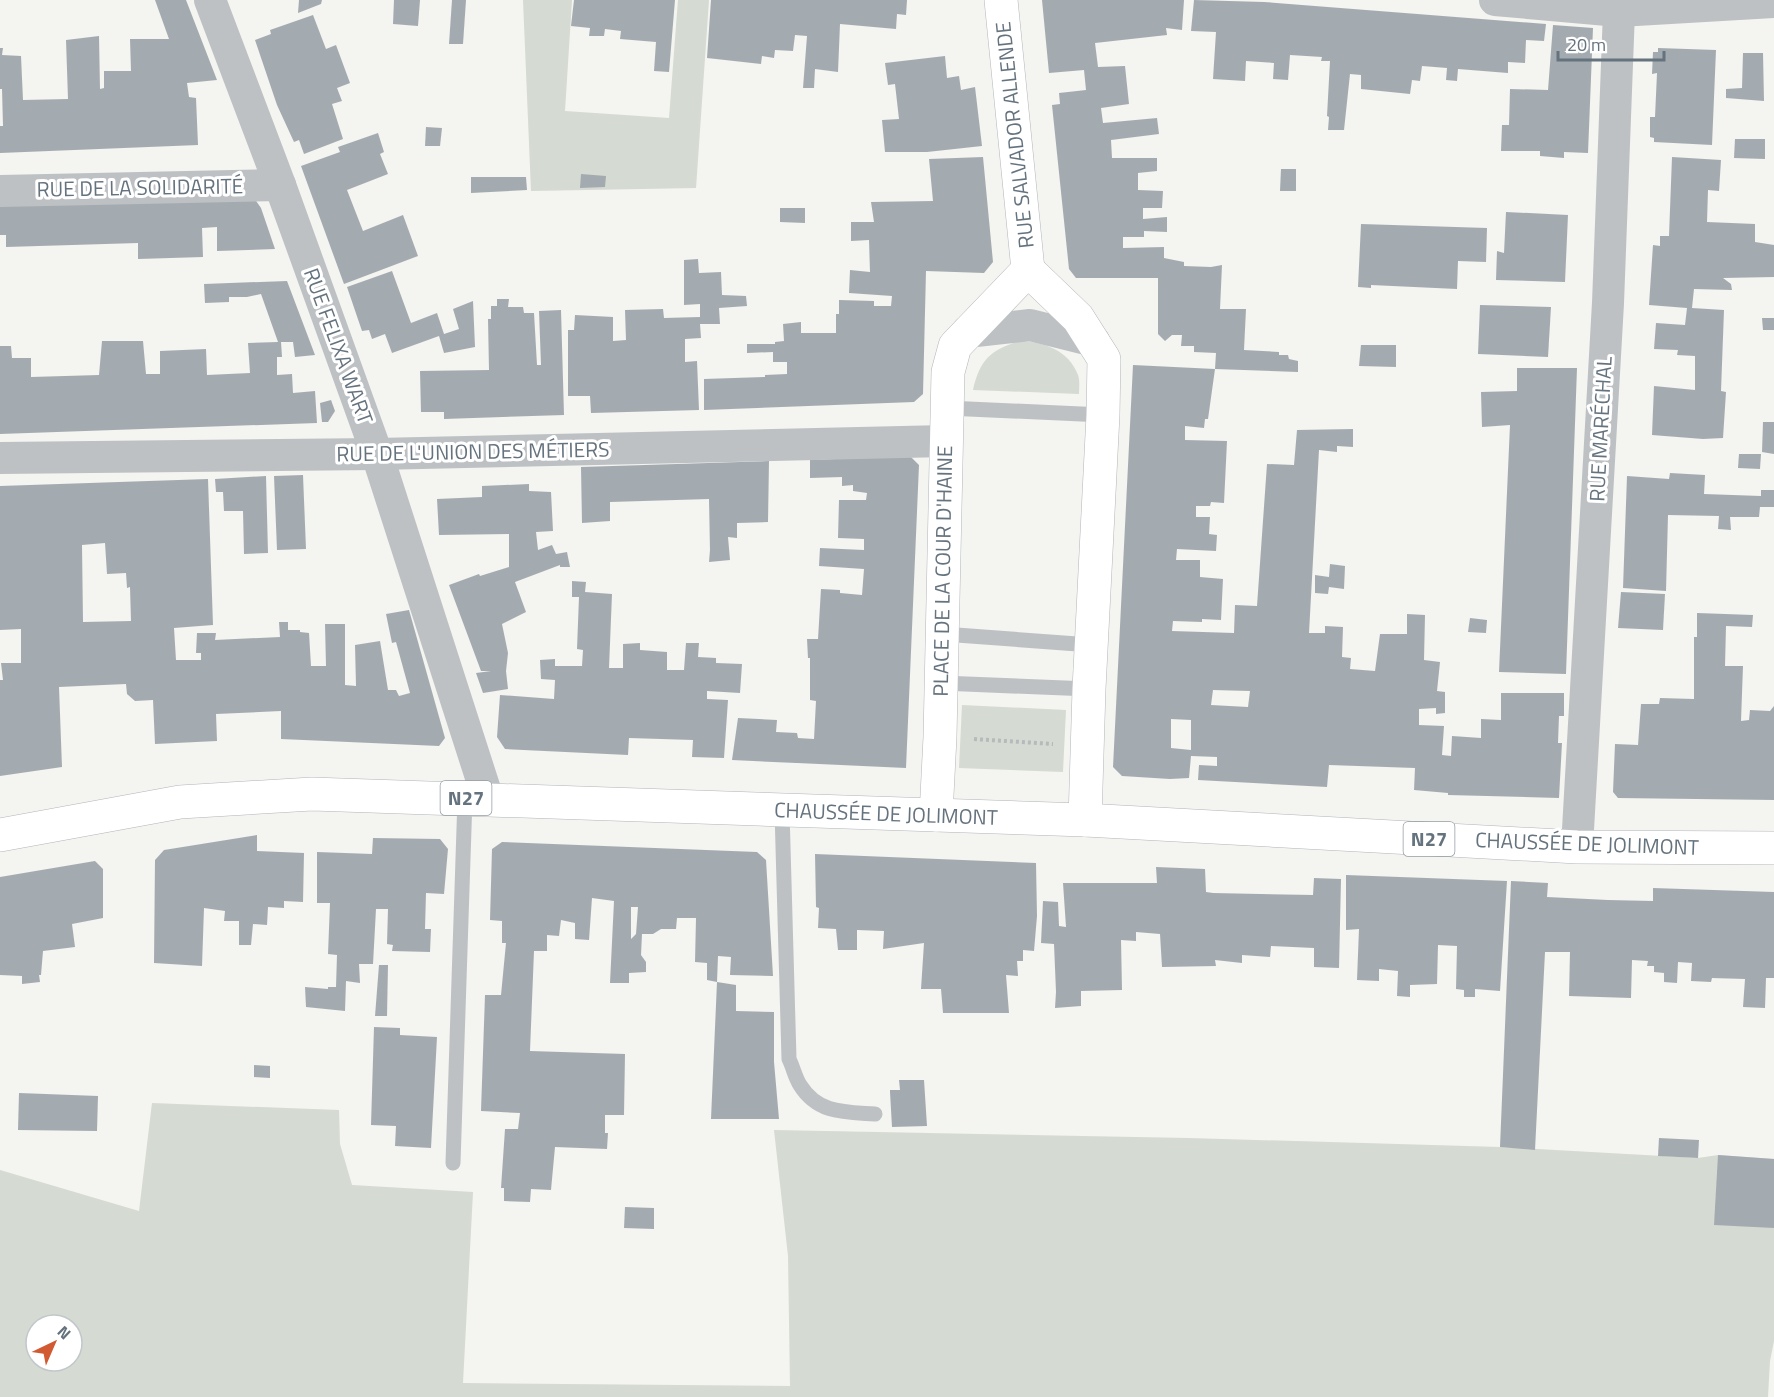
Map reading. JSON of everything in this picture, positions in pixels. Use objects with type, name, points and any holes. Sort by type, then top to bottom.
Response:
[{"type":"main road","name":"RUE SALVADOR ALLENDE","points":[[1001,0],[1028,270]]},
{"type":"main road","name":"PLACE DE LA COUR D'HAINE","points":[[936,815],[943,634],[948,372],[955,345],[1028,270]]},
{"type":"main road","points":[[1028,270],[1078,318],[1104,359],[1085,820]]},
{"type":"main road","name":"CHAUSSÉE DE JOLIMONT","points":[[0,835],[180,802],[312,794],[1085,820],[1577,847],[1774,848]]},
{"type":"street","name":"RUE FELIXA WART","points":[[210,0],[280,185],[377,454],[477,799]]},
{"type":"street","points":[[1495,0],[1619,11],[1767,2]]},
{"type":"street","name":"RUE MARÉCHAL","points":[[1577,847],[1607,315],[1619,11]]},
{"type":"street","name":"RUE DE LA SOLIDARITÉ","points":[[0,191],[280,185]]},
{"type":"street","points":[[967,332],[1030,325],[1094,341]]},
{"type":"street","name":"RUE DE L'UNION DES MÉTIERS","points":[[0,458],[377,454],[945,441]]},
{"type":"lane","points":[[946,408],[1103,415]]},
{"type":"lane","points":[[943,634],[1091,645]]},
{"type":"lane","points":[[941,683],[1089,689]]},
{"type":"lane","points":[[453,1163],[477,799]]},
{"type":"lane","points":[[782,811],[789,1059],[800,1085],[814,1101],[834,1112],[874,1114]]},
{"type":"path","points":[[940,737],[1088,746]]},
{"type":"shaded area","points":[[523,0],[572,0],[565,111],[669,118],[678,0],[709,0],[696,188],[531,191]]},
{"type":"shaded area","points":[[1020,341],[1038,343],[1054,349],[1068,359],[1079,377],[1079,394],[973,390],[979,371],[988,358],[1001,348]]},
{"type":"shaded area","points":[[962,705],[1066,710],[1063,772],[959,768]]},
{"type":"shaded area","points":[[152,1103],[339,1110],[340,1144],[352,1185],[473,1192],[463,1383],[790,1386],[788,1256],[774,1130],[1500,1147],[1698,1158],[1718,1155],[1774,1159],[1774,1341],[1770,1361],[1768,1397],[0,1397],[0,1170],[139,1211]]},
{"type":"building","points":[[155,0],[186,0],[217,80],[187,83],[189,97],[196,98],[198,145],[0,153],[0,126],[3,126],[0,48],[3,48],[2,55],[21,56],[23,100],[68,99],[66,40],[99,36],[100,89],[104,88],[104,71],[131,71],[130,39],[169,39]]},
{"type":"building","points":[[299,0],[322,0],[321,4],[298,13]]},
{"type":"building","points":[[394,0],[420,0],[418,26],[393,24]]},
{"type":"building","points":[[452,0],[466,0],[463,44],[449,44]]},
{"type":"building","points":[[574,0],[675,0],[669,72],[654,71],[656,42],[620,39],[621,31],[605,29],[604,36],[589,36],[590,28],[571,26]]},
{"type":"building","points":[[711,0],[907,0],[906,15],[897,14],[896,29],[840,24],[838,72],[815,69],[814,88],[803,88],[807,36],[795,35],[793,51],[775,50],[774,58],[762,56],[761,64],[707,58]]},
{"type":"building","points":[[1042,0],[1184,0],[1182,30],[1166,28],[1167,35],[1095,43],[1098,67],[1125,66],[1129,104],[1101,108],[1103,123],[1157,118],[1159,134],[1111,140],[1112,158],[1157,158],[1157,171],[1138,173],[1138,190],[1163,191],[1162,208],[1143,208],[1143,219],[1167,217],[1167,232],[1144,231],[1144,237],[1123,237],[1123,248],[1164,247],[1164,258],[1184,262],[1184,266],[1222,265],[1220,309],[1246,309],[1244,350],[1279,352],[1279,355],[1288,355],[1289,359],[1298,361],[1298,372],[1215,369],[1216,353],[1194,352],[1194,346],[1181,346],[1182,335],[1172,335],[1165,341],[1158,334],[1158,278],[1076,278],[1069,269],[1052,105],[1060,104],[1059,93],[1086,90],[1084,70],[1049,73]]},
{"type":"building","points":[[1194,0],[1264,2],[1546,24],[1544,41],[1526,40],[1525,63],[1508,62],[1508,73],[1458,69],[1457,81],[1446,80],[1447,68],[1422,66],[1420,81],[1412,80],[1410,94],[1361,89],[1361,75],[1350,74],[1344,130],[1328,130],[1330,61],[1321,61],[1322,57],[1290,55],[1288,80],[1273,79],[1274,63],[1246,61],[1245,81],[1213,79],[1216,32],[1191,31]]},
{"type":"building","points":[[313,15],[326,49],[336,45],[350,83],[337,88],[342,101],[332,104],[343,139],[304,154],[299,140],[294,142],[277,105],[255,40],[271,34],[270,30]]},
{"type":"building","points":[[1553,25],[1593,28],[1588,153],[1564,152],[1564,158],[1540,156],[1540,151],[1501,151],[1502,125],[1509,125],[1510,89],[1548,90]]},
{"type":"building","points":[[1658,48],[1716,50],[1712,145],[1654,142],[1654,138],[1650,137],[1650,117],[1655,117],[1657,73],[1652,74],[1653,52],[1658,52]]},
{"type":"building","points":[[1743,53],[1763,53],[1764,101],[1726,98],[1726,89],[1742,88]]},
{"type":"building","points":[[945,56],[947,78],[959,76],[961,90],[975,87],[982,146],[927,152],[885,152],[882,120],[899,119],[895,84],[888,85],[885,63]]},
{"type":"building","points":[[426,127],[442,128],[440,146],[425,146]]},
{"type":"building","points":[[378,133],[384,152],[380,154],[388,174],[347,190],[363,231],[403,215],[418,256],[344,284],[301,166],[340,152],[338,147]]},
{"type":"building","points":[[1735,139],[1765,139],[1765,159],[1734,158]]},
{"type":"building","points":[[983,157],[993,262],[984,273],[926,271],[923,394],[914,402],[704,410],[704,379],[787,374],[787,362],[773,362],[773,352],[747,353],[747,344],[775,344],[775,342],[784,341],[783,324],[801,322],[801,333],[836,333],[839,300],[874,301],[874,306],[891,306],[892,296],[849,293],[850,270],[870,272],[869,240],[851,241],[851,222],[874,222],[871,202],[933,201],[929,159]]},
{"type":"building","points":[[1672,157],[1721,160],[1719,191],[1708,190],[1707,222],[1755,224],[1755,242],[1774,245],[1774,277],[1723,278],[1731,284],[1732,290],[1694,289],[1692,308],[1724,310],[1721,391],[1726,392],[1723,438],[1703,439],[1652,435],[1654,386],[1695,390],[1695,356],[1677,355],[1678,350],[1654,349],[1656,323],[1685,325],[1687,308],[1649,305],[1653,245],[1660,246],[1660,236],[1669,236]]},
{"type":"building","points":[[1281,169],[1296,169],[1296,191],[1280,191]]},
{"type":"building","points":[[581,174],[606,176],[605,187],[580,188]]},
{"type":"building","points":[[471,177],[526,177],[527,190],[471,193]]},
{"type":"building","points":[[254,198],[261,208],[275,249],[217,251],[217,227],[202,228],[203,257],[138,259],[138,243],[6,247],[6,235],[0,235],[0,206]]},
{"type":"building","points":[[780,208],[805,208],[805,223],[780,222]]},
{"type":"building","points":[[1506,212],[1568,215],[1565,282],[1496,280],[1497,251],[1504,253]]},
{"type":"building","points":[[1361,224],[1487,228],[1486,262],[1458,261],[1457,289],[1371,285],[1371,288],[1358,287]]},
{"type":"building","points":[[698,259],[699,273],[721,272],[722,295],[746,296],[747,306],[719,308],[720,324],[700,324],[701,338],[685,339],[685,362],[697,361],[699,410],[591,413],[590,396],[568,396],[568,330],[574,330],[575,315],[613,317],[613,341],[626,340],[625,310],[663,309],[664,318],[700,317],[700,304],[684,305],[684,260]]},
{"type":"building","points":[[392,271],[411,323],[437,313],[444,334],[459,329],[453,309],[473,301],[475,347],[444,353],[439,336],[392,353],[385,334],[372,339],[369,330],[362,331],[347,287]]},
{"type":"building","points":[[287,281],[315,355],[295,357],[293,342],[281,342],[282,357],[277,357],[277,375],[292,374],[293,393],[315,391],[317,423],[0,434],[0,346],[11,346],[12,358],[31,358],[31,377],[99,375],[102,341],[143,341],[146,374],[160,374],[160,351],[206,349],[207,375],[250,373],[248,343],[278,342],[261,294],[229,297],[229,302],[205,303],[204,284]]},
{"type":"building","points":[[497,299],[509,299],[508,307],[523,307],[524,313],[534,313],[537,365],[541,365],[539,311],[561,310],[564,415],[444,419],[444,412],[421,412],[420,371],[489,370],[488,319],[491,319],[491,306],[497,306]]},
{"type":"building","points":[[1480,305],[1551,307],[1548,357],[1478,354]]},
{"type":"building","points":[[1762,318],[1774,318],[1774,330],[1763,330]]},
{"type":"building","points":[[1361,345],[1396,345],[1396,367],[1359,366]]},
{"type":"building","points":[[1133,365],[1215,369],[1208,419],[1205,419],[1204,428],[1185,426],[1185,440],[1227,441],[1224,503],[1211,502],[1210,506],[1196,506],[1196,517],[1210,517],[1209,534],[1217,535],[1216,551],[1177,549],[1176,560],[1200,560],[1200,577],[1223,579],[1221,620],[1173,621],[1172,631],[1234,633],[1235,605],[1257,606],[1267,464],[1294,465],[1297,430],[1353,429],[1353,447],[1337,446],[1337,452],[1319,450],[1309,633],[1325,633],[1325,626],[1343,627],[1342,657],[1351,658],[1350,669],[1375,671],[1380,634],[1407,634],[1407,614],[1425,615],[1424,660],[1440,662],[1437,691],[1445,692],[1445,713],[1436,714],[1436,708],[1419,709],[1419,725],[1444,726],[1442,755],[1451,756],[1452,736],[1481,738],[1481,719],[1501,720],[1501,693],[1564,693],[1564,716],[1559,716],[1558,743],[1562,743],[1559,798],[1448,795],[1448,793],[1414,790],[1415,768],[1329,765],[1327,787],[1198,780],[1199,765],[1217,766],[1217,757],[1191,756],[1189,778],[1122,776],[1113,767]],"holes":[[[1213,690],[1250,691],[1248,707],[1211,705]],[[1171,719],[1191,720],[1191,750],[1171,748]]]},
{"type":"building","points":[[1517,368],[1577,368],[1566,674],[1499,672],[1510,425],[1482,427],[1481,392],[1517,391]]},
{"type":"building","points":[[331,400],[335,411],[328,422],[322,422],[320,403]]},
{"type":"building","points":[[1763,422],[1774,422],[1774,454],[1762,452]]},
{"type":"building","points":[[1739,454],[1761,454],[1760,469],[1738,468]]},
{"type":"building","points":[[910,456],[919,465],[906,768],[732,760],[738,718],[777,720],[776,732],[797,733],[798,738],[814,739],[816,701],[810,700],[810,658],[808,658],[807,639],[818,639],[821,589],[862,595],[864,569],[819,566],[820,548],[864,550],[864,539],[838,538],[839,500],[866,500],[867,493],[853,491],[853,485],[842,486],[842,477],[810,478],[810,460]]},
{"type":"building","points":[[769,461],[768,522],[737,523],[737,538],[728,537],[730,560],[709,562],[709,499],[610,502],[610,521],[582,523],[581,467]]},
{"type":"building","points":[[1670,473],[1705,475],[1704,494],[1761,496],[1761,490],[1774,490],[1774,507],[1760,507],[1759,517],[1730,517],[1731,530],[1718,529],[1719,516],[1668,515],[1666,591],[1623,588],[1627,476],[1669,479]]},
{"type":"building","points":[[303,475],[306,549],[277,550],[274,476]]},
{"type":"building","points":[[266,476],[268,553],[244,554],[243,511],[224,511],[223,492],[216,492],[215,479]]},
{"type":"building","points":[[208,479],[213,625],[174,628],[176,660],[201,660],[201,653],[196,653],[197,633],[216,633],[215,640],[280,637],[279,622],[288,622],[288,630],[309,633],[311,666],[326,666],[325,624],[345,624],[345,685],[356,686],[355,645],[380,641],[388,690],[396,690],[399,696],[410,693],[396,642],[392,643],[386,614],[409,610],[445,738],[439,746],[281,739],[281,711],[216,714],[217,741],[155,744],[153,700],[135,701],[127,694],[126,684],[59,687],[62,767],[0,776],[0,680],[3,680],[1,663],[21,663],[21,629],[0,630],[0,486]],"holes":[[[105,543],[107,574],[126,573],[127,588],[130,587],[131,621],[83,622],[82,545]]]},
{"type":"building","points":[[529,484],[529,491],[551,492],[553,531],[536,532],[538,550],[552,545],[556,554],[567,552],[570,567],[560,567],[560,565],[515,582],[526,612],[502,624],[508,653],[506,671],[508,689],[483,693],[476,673],[491,671],[481,671],[449,585],[479,574],[480,576],[509,567],[509,534],[439,535],[437,499],[482,497],[482,486]]},
{"type":"building","points":[[1330,564],[1345,566],[1344,589],[1329,587],[1328,594],[1315,593],[1315,575],[1329,577]]},
{"type":"building","points":[[572,581],[586,582],[585,592],[612,594],[609,668],[623,668],[623,644],[640,643],[640,650],[667,652],[667,670],[684,670],[686,643],[699,643],[698,657],[716,658],[716,663],[742,664],[740,693],[707,691],[707,699],[728,700],[724,758],[692,757],[693,740],[629,738],[628,755],[505,749],[497,737],[500,695],[554,699],[555,680],[541,679],[540,660],[555,659],[555,666],[582,666],[583,650],[577,649],[579,597],[572,597]]},
{"type":"building","points":[[1621,592],[1665,594],[1663,630],[1618,628]]},
{"type":"building","points":[[1697,613],[1753,615],[1752,627],[1726,626],[1725,666],[1743,666],[1741,721],[1749,720],[1750,710],[1770,711],[1774,706],[1774,800],[1618,798],[1613,792],[1615,744],[1638,745],[1641,704],[1659,704],[1660,698],[1694,699],[1694,637],[1697,637]]},
{"type":"building","points":[[1470,618],[1487,620],[1486,633],[1468,632]]},
{"type":"building","points":[[257,835],[257,851],[304,853],[303,902],[284,901],[284,908],[268,907],[267,925],[253,924],[251,945],[239,945],[239,921],[224,921],[225,911],[204,908],[202,966],[154,963],[155,860],[164,850]]},
{"type":"building","points":[[373,838],[440,839],[448,849],[444,894],[426,893],[425,929],[431,929],[430,952],[392,951],[393,945],[387,944],[388,909],[376,909],[373,964],[359,964],[360,983],[346,981],[345,1011],[306,1007],[305,987],[328,989],[328,987],[336,987],[337,955],[328,954],[330,903],[317,903],[317,852],[372,854]]},
{"type":"building","points":[[502,842],[757,852],[766,860],[773,976],[730,975],[731,957],[718,956],[717,982],[707,980],[707,963],[695,962],[696,918],[677,918],[676,929],[661,929],[653,934],[642,934],[641,955],[646,962],[646,972],[629,973],[629,983],[610,983],[614,901],[592,898],[589,940],[575,939],[575,923],[561,920],[559,936],[547,935],[547,951],[534,951],[530,1051],[625,1054],[624,1115],[605,1115],[605,1133],[608,1133],[607,1149],[555,1147],[551,1190],[531,1189],[530,1202],[504,1201],[504,1188],[501,1188],[505,1129],[518,1129],[520,1113],[481,1111],[485,995],[501,995],[506,943],[502,943],[502,921],[490,920],[492,849]],"holes":[[[631,907],[638,907],[636,934],[631,939]]]},
{"type":"building","points":[[815,854],[1036,863],[1037,916],[1034,951],[1023,950],[1023,961],[1017,961],[1018,976],[1006,975],[1009,1013],[943,1013],[941,989],[921,989],[924,943],[883,949],[884,931],[857,930],[857,950],[838,950],[836,929],[818,928],[819,908],[816,907]]},
{"type":"building","points":[[95,861],[103,869],[103,918],[72,924],[75,947],[43,951],[40,982],[22,984],[22,976],[0,975],[0,877]]},
{"type":"building","points":[[1156,867],[1205,869],[1206,892],[1213,893],[1313,895],[1314,878],[1341,879],[1339,968],[1314,967],[1314,948],[1271,946],[1270,957],[1242,955],[1242,963],[1215,960],[1216,966],[1162,967],[1160,934],[1136,932],[1136,941],[1121,940],[1122,990],[1081,991],[1081,1006],[1055,1008],[1054,944],[1041,943],[1043,901],[1058,902],[1059,926],[1066,927],[1063,883],[1157,883]]},
{"type":"building","points":[[1346,875],[1507,881],[1500,991],[1475,989],[1475,997],[1464,997],[1464,990],[1456,989],[1457,946],[1438,945],[1437,984],[1410,985],[1410,997],[1397,996],[1398,971],[1379,969],[1379,981],[1357,980],[1359,929],[1346,930]]},
{"type":"building","points":[[1511,881],[1548,883],[1547,897],[1608,900],[1653,901],[1653,888],[1774,892],[1774,978],[1766,978],[1765,1008],[1743,1007],[1745,979],[1712,978],[1711,982],[1691,981],[1692,963],[1678,962],[1677,983],[1664,982],[1664,973],[1654,972],[1654,966],[1647,966],[1648,961],[1632,960],[1631,998],[1569,996],[1570,952],[1545,952],[1535,1150],[1500,1147]]},
{"type":"building","points":[[379,965],[388,965],[387,1016],[375,1016]]},
{"type":"building","points":[[717,982],[736,985],[736,1011],[774,1012],[774,1062],[779,1119],[711,1119]]},
{"type":"building","points":[[374,1027],[400,1028],[400,1035],[437,1037],[431,1148],[395,1146],[396,1126],[371,1125]]},
{"type":"building","points":[[254,1065],[270,1066],[270,1078],[254,1077]]},
{"type":"building","points":[[899,1080],[924,1080],[927,1126],[892,1127],[890,1090],[900,1090]]},
{"type":"building","points":[[19,1093],[98,1096],[97,1131],[18,1130]]},
{"type":"building","points":[[1659,1138],[1699,1140],[1698,1158],[1658,1156]]},
{"type":"building","points":[[1718,1155],[1774,1159],[1774,1228],[1714,1225]]},
{"type":"building","points":[[625,1207],[654,1208],[654,1229],[624,1228]]}]
